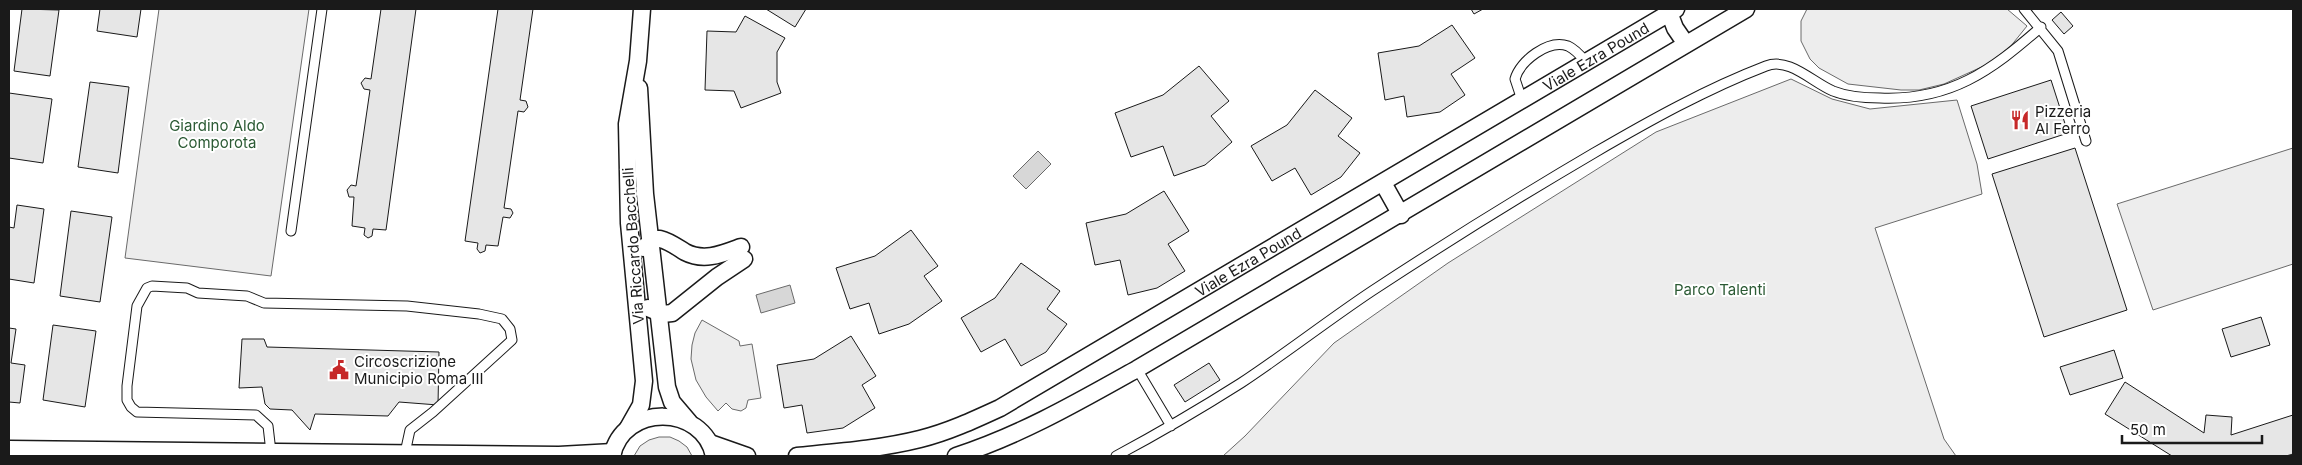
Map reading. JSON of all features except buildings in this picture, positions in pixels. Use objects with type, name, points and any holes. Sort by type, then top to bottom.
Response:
[{"type":"street","name":"Via Riccardo Bacchelli","points":[[612,454],[619,439],[637,414],[644,390],[631,256],[626,124],[638,61],[642,9]]},
{"type":"street","points":[[956,456],[1001,440],[1045,420],[1137,369],[1746,9]]},
{"type":"street","points":[[1673,11],[1675,28],[1686,44]]},
{"type":"street","name":"Viale Ezra Pound","points":[[797,456],[903,442],[939,433],[980,417],[1006,404],[1673,11]]},
{"type":"street","name":"Via Riccardo Bacchelli","points":[[638,61],[650,243],[667,387],[672,402],[712,450]]},
{"type":"street","points":[[1383,183],[1401,214]]},
{"type":"street","points":[[631,256],[656,239],[662,239],[686,253],[704,257],[743,253],[674,312],[658,313],[636,304]]},
{"type":"street","points":[[628,428],[642,420],[657,416],[674,416],[688,422]]},
{"type":"street","points":[[9,450],[612,454]]},
{"type":"street","points":[[712,450],[747,456]]},
{"type":"lane","points":[[291,231],[322,9]]},
{"type":"lane","points":[[2024,9],[2041,27],[2058,51],[2086,140]]},
{"type":"lane","points":[[1116,456],[1171,426],[1242,382],[1371,292],[1542,183],[1673,110],[1767,65],[1782,63],[1819,84],[1852,96],[1890,99],[1916,97],[1952,88],[1985,72],[2041,27]]},
{"type":"lane","points":[[1522,100],[1516,85],[1516,75],[1527,60],[1547,48],[1560,45],[1571,47],[1586,62]]},
{"type":"lane","points":[[271,452],[268,426],[263,419],[256,415],[137,412],[131,407],[127,400],[127,386],[137,306],[147,288],[152,286],[187,288],[198,293],[247,296],[264,302],[407,306],[479,314],[502,319],[510,329],[512,340],[433,412],[410,430],[405,453]]},
{"type":"lane","points":[[1137,369],[1171,426]]},
{"type":"shaded area","name":"Giardino Aldo Comporota","points":[[159,9],[309,9],[271,276],[125,258]]},
{"type":"shaded area","points":[[1807,9],[2007,9],[2027,26],[2010,47],[1986,65],[1944,84],[1919,90],[1901,90],[1848,84],[1819,68],[1810,59],[1801,41],[1801,21]]},
{"type":"shaded area","name":"Parco Talenti","points":[[1791,79],[1832,99],[1870,109],[1957,100],[1977,164],[1982,194],[1875,228],[1944,439],[1956,456],[1223,456],[1245,436],[1334,343],[1448,263],[1656,132]]},
{"type":"shaded area","points":[[2293,148],[2293,264],[2153,310],[2117,204]]},
{"type":"shaded area","points":[[1038,151],[1051,164],[1026,189],[1013,176]]},
{"type":"shaded area","points":[[790,285],[795,303],[761,313],[756,295]]},
{"type":"shaded area","points":[[702,320],[739,341],[740,346],[752,344],[761,398],[748,400],[746,408],[741,411],[732,409],[726,403],[718,411],[706,397],[696,380],[691,359],[692,345],[695,333]]},
{"type":"shaded area","points":[[659,437],[670,437],[679,441],[687,447],[692,456],[634,456],[640,446],[649,440]]},
{"type":"place","name":"Pizzeria Al Ferro","points":[[2020,120]]},
{"type":"place","name":"Circoscrizione Municipio Roma III","points":[[339,370]]}]
